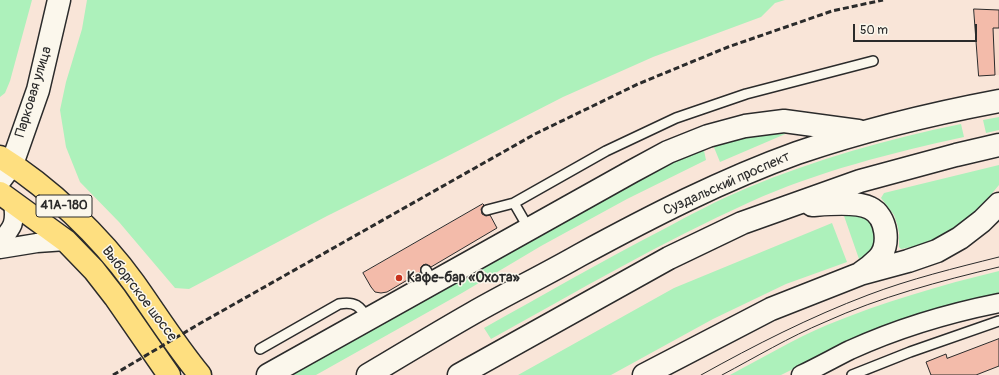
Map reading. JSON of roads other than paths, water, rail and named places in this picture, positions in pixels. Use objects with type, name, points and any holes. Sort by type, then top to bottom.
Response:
[{"type":"main road","name":"Парковая улица","points":[[4,167],[38,90],[59,0]]},
{"type":"main road","name":"Суздальский проспект","points":[[368,375],[474,313],[634,226],[688,199],[740,176],[796,154],[864,131],[999,101]]},
{"type":"main road","points":[[268,375],[368,319],[424,280],[529,229],[668,152],[708,136],[745,126],[784,121],[864,131]]},
{"type":"main road","points":[[460,375],[669,258],[742,223],[860,181],[999,145]]},
{"type":"main road","name":"Выборгское шоссе","points":[[4,167],[49,193],[84,226],[134,283],[158,319],[201,374]]},
{"type":"main road","name":"Выборгское шоссе","points":[[7,198],[66,241],[94,270],[115,297],[169,375]]},
{"type":"main road","points":[[788,207],[832,204],[860,205],[870,208],[878,214],[884,224],[886,236],[884,247],[879,258],[860,274]]},
{"type":"main road","points":[[644,375],[771,309],[860,274],[908,261],[937,250],[960,238],[971,230],[999,204]]},
{"type":"street","points":[[0,242],[13,228],[15,216],[7,198]]},
{"type":"street","points":[[0,249],[37,242],[66,241]]},
{"type":"street","points":[[801,375],[852,350],[908,328],[964,310],[999,303]]},
{"type":"lane","points":[[487,210],[514,203],[606,151],[676,118],[746,94],[873,61]]},
{"type":"lane","points":[[514,203],[529,229]]},
{"type":"lane","points":[[260,349],[339,304],[348,302],[356,305],[362,309],[368,319]]},
{"type":"lane","points":[[852,375],[910,352],[999,321]]},
{"type":"tram line","points":[[701,375],[783,332],[846,304],[884,289],[916,279],[999,257]]},
{"type":"tram line","points":[[722,375],[798,334],[846,313],[910,290],[999,267]]},
{"type":"railway","points":[[113,375],[199,324],[535,134],[638,84],[728,47],[832,11],[883,0]]},
{"type":"place","name":"Кафе-бар «Охота»","points":[[399,278]]}]
